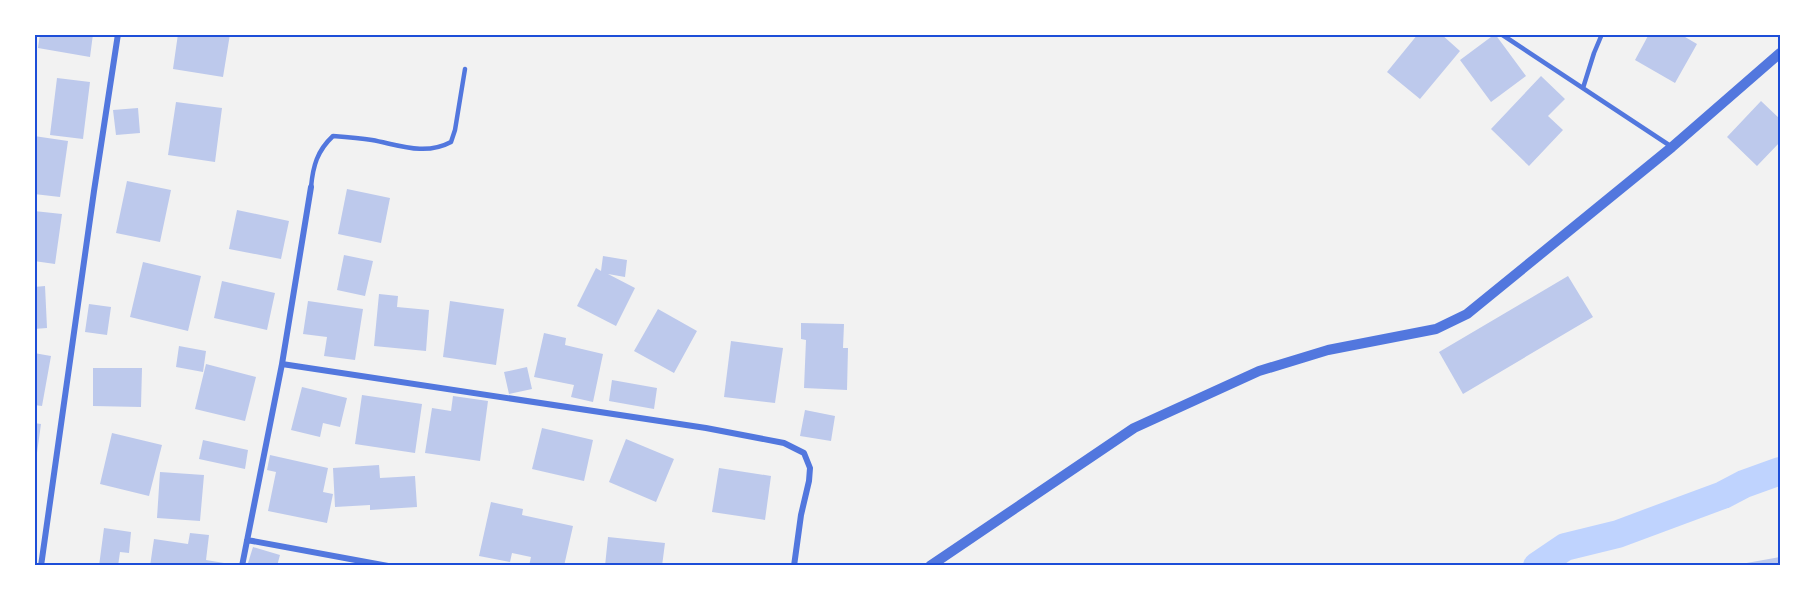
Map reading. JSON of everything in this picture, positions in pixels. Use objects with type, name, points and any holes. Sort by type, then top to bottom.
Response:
[{"type":"street","points":[[41,566],[118,34]]},
{"type":"street","points":[[930,566],[1134,428],[1258,371],[1328,350],[1436,329],[1467,314],[1672,147],[1780,53]]},
{"type":"street","points":[[242,566],[282,364],[311,187]]},
{"type":"street","points":[[282,364],[705,428],[784,443],[804,453],[810,468],[794,566]]},
{"type":"street","points":[[247,540],[388,566]]},
{"type":"lane","points":[[1501,34],[1672,147]]},
{"type":"lane","points":[[1583,88],[1602,34]]},
{"type":"lane","points":[[311,187],[312,173],[317,159],[323,146],[333,136],[428,150],[451,142],[465,69]]},
{"type":"building","points":[[40,34],[93,34],[90,57],[38,48]]},
{"type":"building","points":[[178,34],[230,34],[223,77],[173,69]]},
{"type":"building","points":[[1418,34],[1441,34],[1460,51],[1420,99],[1387,72]]},
{"type":"building","points":[[1495,34],[1526,76],[1491,102],[1460,60]]},
{"type":"building","points":[[1649,34],[1680,34],[1697,44],[1675,83],[1635,60]]},
{"type":"building","points":[[1541,76],[1565,99],[1548,116],[1563,130],[1529,166],[1491,129]]},
{"type":"building","points":[[57,78],[90,82],[83,139],[50,135]]},
{"type":"building","points":[[1761,101],[1780,119],[1780,142],[1757,166],[1727,137]]},
{"type":"building","points":[[176,102],[222,108],[215,162],[168,155]]},
{"type":"building","points":[[138,108],[140,133],[116,135],[113,110]]},
{"type":"building","points":[[34,136],[68,141],[60,197],[34,194]]},
{"type":"building","points":[[127,181],[171,190],[160,242],[116,233]]},
{"type":"building","points":[[347,189],[390,198],[381,243],[338,234]]},
{"type":"building","points":[[237,210],[289,221],[281,259],[229,249]]},
{"type":"building","points":[[34,211],[62,214],[55,264],[34,261]]},
{"type":"building","points":[[344,255],[373,261],[365,296],[337,290]]},
{"type":"building","points":[[603,256],[627,260],[625,277],[608,274],[635,288],[616,326],[577,306],[596,268],[601,271]]},
{"type":"building","points":[[143,262],[201,276],[188,331],[130,317]]},
{"type":"building","points":[[1568,276],[1593,317],[1463,394],[1439,352]]},
{"type":"building","points":[[222,281],[275,293],[267,330],[214,318]]},
{"type":"building","points":[[45,286],[47,328],[34,329],[34,287]]},
{"type":"building","points":[[379,294],[398,296],[397,307],[429,310],[426,351],[374,346]]},
{"type":"building","points":[[308,301],[363,309],[355,360],[324,356],[327,337],[303,334]]},
{"type":"building","points":[[450,301],[504,309],[496,365],[443,357]]},
{"type":"building","points":[[89,304],[111,307],[107,335],[85,332]]},
{"type":"building","points":[[658,309],[697,331],[674,373],[634,351]]},
{"type":"building","points":[[801,323],[844,324],[843,348],[848,348],[847,390],[804,388],[806,340],[801,339]]},
{"type":"building","points":[[544,333],[566,338],[565,345],[603,354],[593,402],[571,397],[574,385],[534,377]]},
{"type":"building","points":[[731,341],[783,348],[775,403],[724,397]]},
{"type":"building","points":[[179,346],[206,351],[203,372],[176,367]]},
{"type":"building","points":[[34,353],[51,356],[42,406],[34,405]]},
{"type":"building","points":[[206,364],[256,377],[245,421],[195,409]]},
{"type":"building","points":[[527,367],[532,389],[509,394],[504,372]]},
{"type":"building","points":[[93,368],[142,368],[141,407],[93,406]]},
{"type":"building","points":[[612,380],[657,388],[654,409],[609,401]]},
{"type":"building","points":[[302,387],[347,398],[340,427],[323,423],[320,437],[291,430]]},
{"type":"building","points":[[362,395],[422,404],[415,453],[355,444]]},
{"type":"building","points":[[453,396],[488,401],[480,461],[425,453],[432,408],[451,411]]},
{"type":"building","points":[[805,410],[835,416],[831,441],[800,436]]},
{"type":"building","points":[[34,423],[41,424],[36,460],[34,460]]},
{"type":"building","points":[[542,428],[593,440],[584,481],[532,469]]},
{"type":"building","points":[[112,433],[162,445],[149,496],[100,484]]},
{"type":"building","points":[[626,439],[674,459],[656,502],[609,482]]},
{"type":"building","points":[[203,440],[248,450],[245,469],[199,459]]},
{"type":"building","points":[[270,455],[328,468],[323,492],[333,494],[327,523],[268,511],[276,472],[267,470]]},
{"type":"building","points":[[379,465],[380,478],[415,476],[417,507],[370,510],[370,505],[335,507],[333,468]]},
{"type":"building","points":[[719,468],[771,476],[765,520],[712,512]]},
{"type":"building","points":[[160,472],[204,475],[200,521],[157,518]]},
{"type":"building","points":[[491,502],[523,509],[522,515],[573,526],[564,566],[529,566],[531,557],[512,553],[510,562],[479,556]]},
{"type":"building","points":[[104,528],[131,532],[129,553],[120,552],[118,566],[99,566]]},
{"type":"building","points":[[190,533],[209,535],[206,560],[224,563],[224,566],[150,566],[154,539],[188,544]]},
{"type":"building","points":[[608,537],[665,543],[662,566],[605,566]]},
{"type":"building","points":[[253,547],[280,555],[277,566],[255,566],[248,563]]},
{"type":"building","points":[[1780,557],[1780,566],[1741,566],[1741,564]]},
{"type":"waterway","points":[[1537,566],[1565,547],[1618,534],[1780,471]]}]
